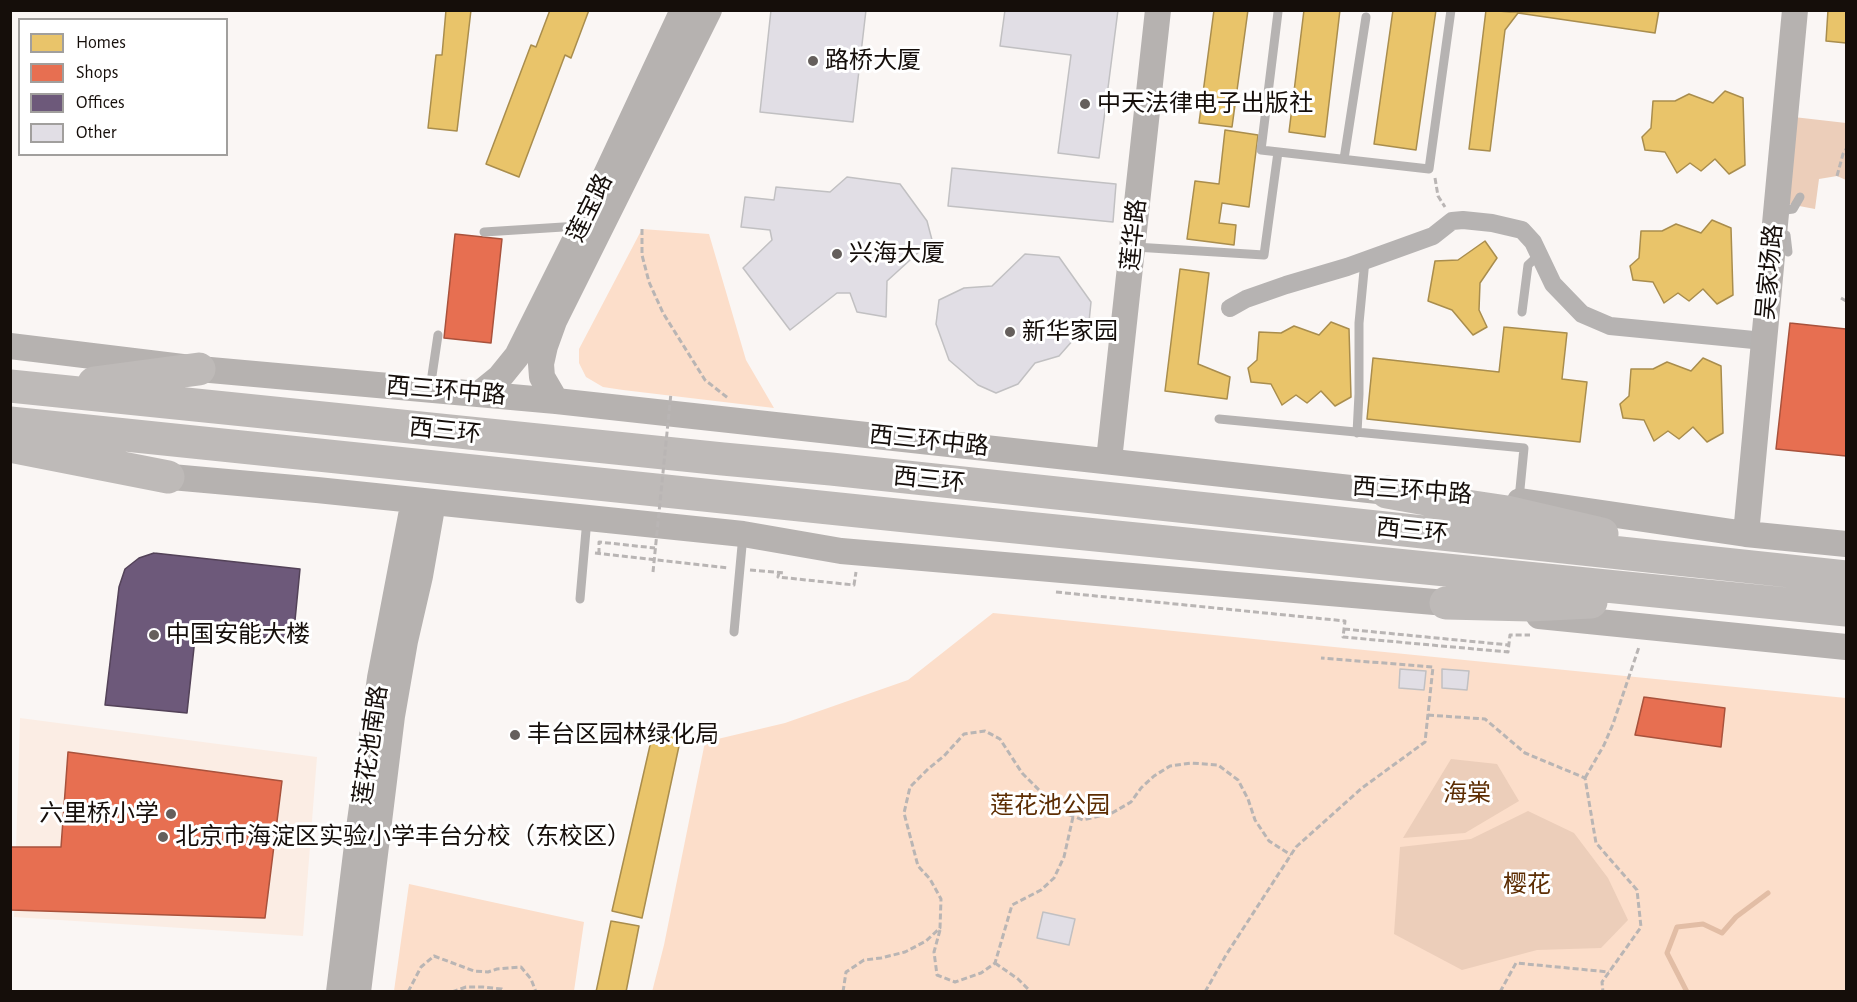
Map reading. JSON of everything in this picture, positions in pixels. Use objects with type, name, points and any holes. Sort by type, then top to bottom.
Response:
[{"type":"highway","points":[[24,388],[199,369]]},
{"type":"highway","name":"西三环","points":[[24,388],[831,469],[1846,576]]},
{"type":"highway","name":"西三环","points":[[10,423],[928,519],[1846,610]]},
{"type":"highway","points":[[10,446],[168,477]]},
{"type":"highway","points":[[1387,492],[1507,512],[1597,533],[1708,546],[1773,570]]},
{"type":"highway","points":[[1446,603],[1530,605],[1592,602],[1708,613],[1772,603]]},
{"type":"street","name":"莲宝路","points":[[479,394],[500,377],[517,357],[582,226],[683,10]]},
{"type":"street","name":"莲宝路","points":[[556,401],[542,376],[541,364],[554,321],[709,10]]},
{"type":"street","name":"莲华路","points":[[1109,460],[1158,10]]},
{"type":"street","name":"吴家场路","points":[[1746,534],[1764,341],[1779,232],[1795,10]]},
{"type":"street","points":[[1230,308],[1246,299],[1433,236],[1452,221],[1463,220],[1492,223],[1522,230],[1533,242],[1553,284],[1582,314],[1610,326],[1764,341]]},
{"type":"street","name":"西三环中路","points":[[10,346],[199,369],[556,401],[1387,492],[1464,493],[1746,534],[1846,544]]},
{"type":"street","points":[[10,460],[45,466],[423,501],[743,534],[841,551],[1446,603],[1480,609],[1846,647]]},
{"type":"street","name":"莲花池南路","points":[[339,992],[380,678],[423,501]]},
{"type":"street","name":"莲花池南路","points":[[358,992],[392,716],[405,641],[420,576],[423,501]]},
{"type":"lane","points":[[1278,12],[1261,150],[1429,169],[1451,10]]},
{"type":"lane","points":[[1344,159],[1366,17]]},
{"type":"lane","points":[[1132,247],[1264,255],[1278,152]]},
{"type":"lane","points":[[1779,232],[1800,197]]},
{"type":"lane","points":[[484,232],[582,226]]},
{"type":"lane","points":[[1522,312],[1528,265],[1539,255]]},
{"type":"lane","points":[[1357,433],[1359,323],[1365,260]]},
{"type":"lane","points":[[430,389],[438,335]]},
{"type":"lane","points":[[1219,419],[1524,448],[1519,501]]},
{"type":"lane","points":[[580,599],[587,519]]},
{"type":"lane","points":[[734,632],[743,534]]},
{"type":"path","points":[[1837,176],[1846,150]]},
{"type":"path","points":[[1429,169],[1436,180],[1438,196],[1452,221]]},
{"type":"path","points":[[642,229],[642,255],[649,282],[663,313],[705,380],[733,401]]},
{"type":"path","points":[[1841,298],[1846,301]]},
{"type":"path","points":[[653,572],[671,393]]},
{"type":"path","points":[[599,554],[599,542],[655,548]]},
{"type":"path","points":[[584,553],[785,573]]},
{"type":"path","points":[[779,572],[778,578],[854,585],[855,572],[867,573]]},
{"type":"path","points":[[1053,592],[1345,621],[1343,637],[1508,652],[1510,635],[1532,635]]},
{"type":"path","points":[[1344,629],[1509,645]]},
{"type":"path","points":[[1603,992],[1602,982],[1641,927],[1637,890],[1596,843],[1585,778],[1613,724],[1639,645]]},
{"type":"path","points":[[1205,992],[1226,954],[1296,847],[1362,788],[1425,742],[1433,668],[1321,658]]},
{"type":"path","points":[[1428,714],[1485,719],[1525,753],[1585,778]]},
{"type":"path","points":[[1074,816],[1064,857],[1054,878],[1041,890],[1012,905],[995,963],[981,973],[955,982],[938,975],[934,952],[940,928],[941,899],[930,879],[918,866],[904,813],[910,787],[964,734],[985,731],[1000,739],[1022,773],[1062,812],[1074,816],[1083,820],[1112,813],[1131,802],[1154,776],[1170,766],[1191,763],[1218,765],[1238,780],[1255,820],[1269,841],[1291,855]]},
{"type":"path","points":[[843,992],[846,972],[864,960],[905,952],[926,941],[940,928]]},
{"type":"path","points":[[408,992],[421,967],[434,956],[474,971],[488,972],[521,967],[531,979],[536,992]]},
{"type":"path","points":[[995,963],[1031,992]]},
{"type":"path","points":[[1500,992],[1516,963],[1610,972]]},
{"type":"path","points":[[452,992],[466,987],[502,989],[505,992]]},
{"type":"shaded area","name":"北京市海淀区实验小学丰台分校（东校区）","points":[[20,718],[317,757],[303,936],[14,917]]},
{"type":"green space","points":[[1785,116],[1846,123],[1846,180],[1837,176],[1819,179],[1815,209],[1778,202]]},
{"type":"green space","points":[[642,229],[709,234],[746,360],[774,408],[603,387],[586,377],[579,363],[579,349]]},
{"type":"green space","name":"莲花池公园","points":[[993,613],[1846,698],[1846,991],[652,992],[664,945],[705,742],[785,723],[908,680]]},
{"type":"green space","name":"海棠","points":[[1451,759],[1497,764],[1519,801],[1465,833],[1403,838]]},
{"type":"green space","name":"樱花","points":[[1528,811],[1574,833],[1608,878],[1628,920],[1601,948],[1537,950],[1462,970],[1394,934],[1400,847],[1471,839]]},
{"type":"green space","points":[[409,884],[584,922],[574,991],[394,991]]},
{"type":"building: Homes","points":[[446,10],[471,10],[457,131],[428,128],[436,55],[442,55]]},
{"type":"building: Homes","points":[[550,10],[589,10],[571,58],[565,55],[519,177],[486,164],[531,45],[536,47]]},
{"type":"building: Homes","points":[[1214,10],[1248,10],[1232,127],[1199,123]]},
{"type":"building: Homes","points":[[1304,10],[1340,10],[1325,137],[1289,132]]},
{"type":"building: Homes","points":[[1393,10],[1436,10],[1416,150],[1374,144]]},
{"type":"building: Homes","points":[[1486,10],[1510,12],[1659,10],[1655,33],[1518,13],[1505,30],[1490,151],[1469,149]]},
{"type":"building: Homes","points":[[1828,10],[1846,10],[1846,43],[1826,41]]},
{"type":"building: Homes","points":[[1725,91],[1743,98],[1745,165],[1729,174],[1715,159],[1701,171],[1690,163],[1677,173],[1665,152],[1645,150],[1642,137],[1651,128],[1653,101],[1675,101],[1689,94],[1713,103]]},
{"type":"building: Homes","points":[[1225,130],[1258,135],[1249,207],[1222,203],[1219,223],[1236,225],[1234,245],[1187,239],[1195,181],[1219,184]]},
{"type":"building: Homes","points":[[1712,220],[1731,228],[1733,295],[1717,304],[1703,289],[1689,301],[1678,293],[1664,303],[1653,282],[1633,280],[1630,266],[1639,258],[1641,231],[1662,231],[1676,224],[1701,233]]},
{"type":"building: Homes","points":[[1485,241],[1497,258],[1480,283],[1479,310],[1487,327],[1473,335],[1452,310],[1428,301],[1435,261],[1458,260]]},
{"type":"building: Homes","points":[[1180,269],[1209,273],[1198,364],[1230,377],[1227,399],[1165,391]]},
{"type":"building: Homes","points":[[1331,322],[1349,329],[1351,397],[1335,406],[1321,391],[1307,403],[1296,395],[1282,405],[1271,384],[1251,382],[1248,368],[1257,360],[1259,332],[1281,333],[1294,326],[1319,335]]},
{"type":"building: Homes","points":[[1504,327],[1567,333],[1562,379],[1587,382],[1580,442],[1367,419],[1373,358],[1499,372]]},
{"type":"building: Homes","points":[[1703,358],[1721,366],[1723,433],[1707,442],[1693,427],[1679,439],[1668,431],[1654,441],[1644,420],[1623,418],[1620,404],[1629,396],[1631,369],[1653,369],[1667,362],[1691,371]]},
{"type":"building: Homes","points":[[654,728],[682,732],[642,918],[612,911]]},
{"type":"building: Homes","points":[[611,921],[639,926],[626,992],[596,992]]},
{"type":"building: Shops","points":[[455,234],[502,239],[491,343],[444,338]]},
{"type":"building: Shops","points":[[1790,323],[1846,329],[1846,456],[1776,449]]},
{"type":"building: Shops","points":[[1644,697],[1725,708],[1721,747],[1635,735]]},
{"type":"building: Shops","name":"北京市海淀区实验小学丰台分校（东校区）","points":[[68,752],[282,781],[265,918],[11,910],[10,847],[61,847]]},
{"type":"building: Offices","name":"中国安能大楼","points":[[154,553],[300,569],[293,641],[196,629],[187,713],[105,705],[119,587],[125,569],[139,558]]},
{"type":"building: Other","name":"路桥大厦","points":[[771,10],[866,10],[853,122],[760,112]]},
{"type":"building: Other","name":"中天法律电子出版社","points":[[1005,10],[1118,10],[1099,158],[1058,153],[1071,55],[1000,46]]},
{"type":"building: Other","points":[[952,168],[1116,184],[1113,222],[948,206]]},
{"type":"building: Other","name":"兴海大厦","points":[[847,177],[900,184],[927,221],[932,240],[887,281],[886,317],[857,312],[850,293],[837,293],[790,330],[743,268],[772,240],[770,230],[741,227],[745,197],[774,200],[776,187],[830,192]]},
{"type":"building: Other","name":"新华家园","points":[[1025,254],[1059,257],[1091,302],[1089,322],[1059,356],[1035,363],[1018,384],[996,393],[978,385],[949,360],[936,324],[939,300],[964,288],[992,286]]},
{"type":"building: Other","points":[[1400,669],[1426,671],[1424,690],[1399,688]]},
{"type":"building: Other","points":[[1442,669],[1469,671],[1467,690],[1442,688]]},
{"type":"building: Other","points":[[1043,912],[1075,919],[1069,945],[1037,938]]},
{"type":"waterway","points":[[1687,992],[1667,953],[1677,927],[1703,924],[1722,933],[1736,917],[1768,893]]},
{"type":"place","name":"路桥大厦","points":[[813,61]]},
{"type":"place","name":"中天法律电子出版社","points":[[1085,104]]},
{"type":"place","name":"兴海大厦","points":[[837,254]]},
{"type":"place","name":"新华家园","points":[[1010,332]]},
{"type":"place","name":"中国安能大楼","points":[[154,635]]},
{"type":"place","name":"丰台区园林绿化局","points":[[515,735]]},
{"type":"place","name":"六里桥小学","points":[[171,814]]},
{"type":"place","name":"北京市海淀区实验小学丰台分校（东校区）","points":[[163,837]]}]
